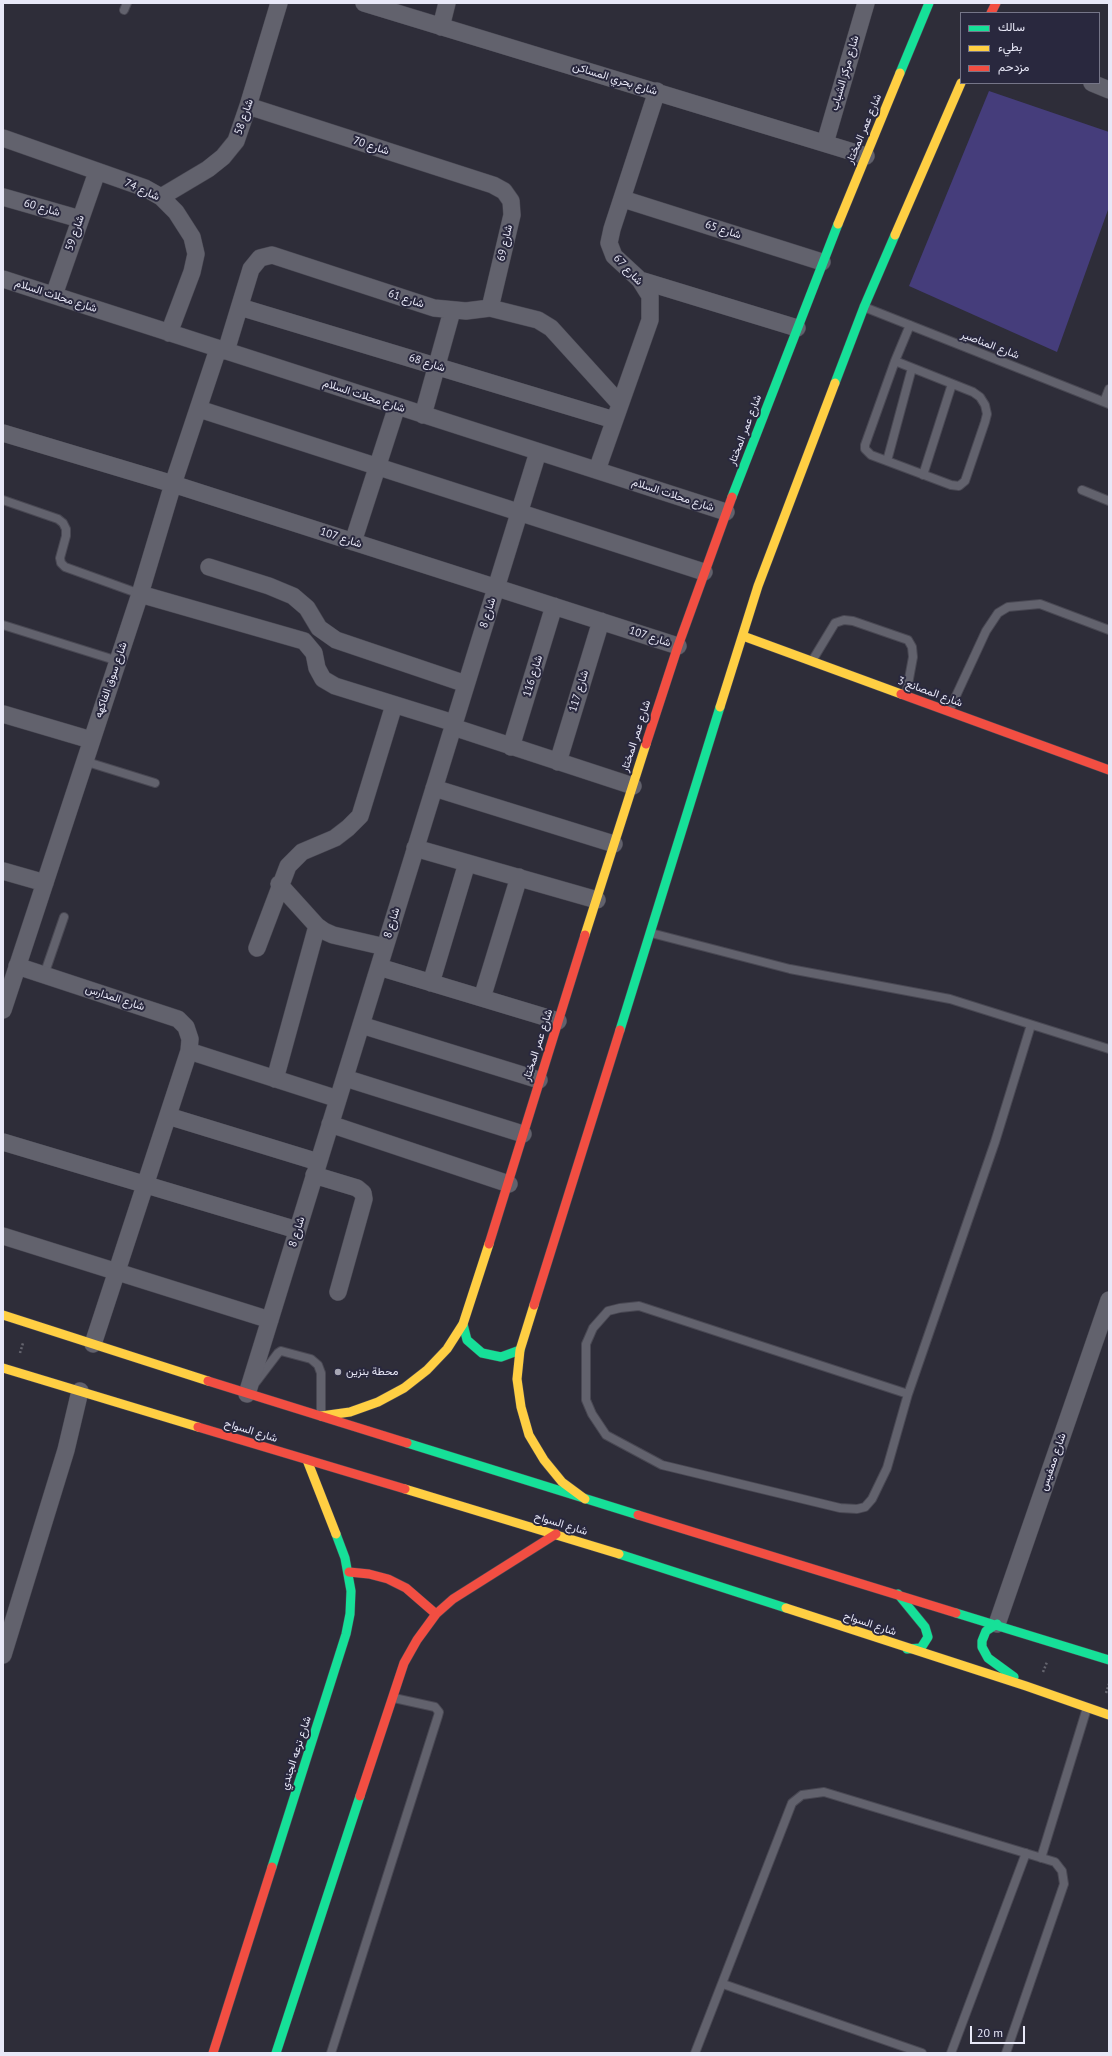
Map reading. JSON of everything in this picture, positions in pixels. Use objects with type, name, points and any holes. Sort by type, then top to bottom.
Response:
[{"type":"main road","name":"شارع عمر المختار","points":[[321,1416],[350,1412],[378,1402],[404,1388],[427,1370],[447,1349],[463,1324],[509,1184],[539,1080],[614,844],[678,646],[704,572],[822,262],[929,3]]},
{"type":"main road","points":[[992,12],[996,3]]},
{"type":"main road","points":[[585,1499],[562,1482],[548,1465],[529,1435],[521,1407],[518,1386],[520,1350],[743,636],[774,542],[864,307],[961,84]]},
{"type":"main road","name":"شارع المصانع 3","points":[[743,636],[1109,770]]},
{"type":"main road","points":[[3,1314],[247,1394],[585,1499],[997,1624],[1109,1660]]},
{"type":"main road","points":[[463,1324],[467,1340],[482,1353],[501,1357],[520,1350]]},
{"type":"main road","name":"شارع السواح","points":[[3,1368],[556,1534],[907,1649],[1026,1686],[1109,1715]]},
{"type":"main road","name":"شارع ترعه الجندي","points":[[214,2053],[346,1634],[350,1614],[349,1572],[307,1460]]},
{"type":"main road","points":[[276,2053],[404,1663],[417,1640],[436,1614],[453,1599],[556,1534]]},
{"type":"main road","points":[[349,1572],[368,1574],[388,1579],[406,1588],[422,1600],[436,1614]]},
{"type":"main road","points":[[898,1594],[925,1628],[928,1637],[921,1648],[907,1649]]},
{"type":"main road","points":[[997,1624],[991,1627],[983,1636],[982,1641],[984,1653],[1026,1686]]},
{"type":"street","name":"شارع 58","points":[[161,197],[193,178],[223,157],[236,141],[248,106],[278,3]]},
{"type":"street","name":"شارع بحري المساكن","points":[[364,3],[657,91],[866,156]]},
{"type":"street","points":[[441,27],[447,3]]},
{"type":"street","name":"شارع مركز الشباب","points":[[825,143],[866,3]]},
{"type":"street","points":[[1094,84],[1109,90]]},
{"type":"street","name":"شارع 67","points":[[597,470],[650,320],[650,296],[640,280],[614,256],[609,243],[612,229],[657,91]]},
{"type":"street","name":"شارع 70","points":[[248,106],[493,186]]},
{"type":"street","name":"شارع 74","points":[[3,138],[145,188],[161,197],[185,224],[192,237],[196,254],[192,272],[169,333]]},
{"type":"street","name":"شارع 59","points":[[54,295],[97,172]]},
{"type":"street","name":"شارع 69","points":[[490,308],[512,215],[511,201],[504,191],[493,186]]},
{"type":"street","name":"شارع 60","points":[[3,198],[80,219]]},
{"type":"street","name":"شارع 65","points":[[623,198],[822,262]]},
{"type":"street","name":"شارع 61","points":[[222,350],[240,307],[251,270],[260,258],[272,255],[434,308],[452,311],[490,308],[538,320],[551,328],[620,404]]},
{"type":"street","name":"شارع محلات السلام","points":[[3,280],[54,295],[726,512]]},
{"type":"street","points":[[640,280],[797,328]]},
{"type":"street","name":"شارع 68","points":[[240,307],[614,420]]},
{"type":"street","points":[[423,414],[438,367],[452,311]]},
{"type":"street","name":"شارع سوق الفاكهه","points":[[3,1010],[12,971],[45,883],[118,661],[140,594],[172,484],[222,350]]},
{"type":"street","points":[[354,542],[397,406]]},
{"type":"street","points":[[199,409],[704,572]]},
{"type":"street","name":"شارع 107","points":[[3,433],[172,484],[678,646]]},
{"type":"street","name":"شارع 8","points":[[247,1394],[538,452]]},
{"type":"street","points":[[209,567],[269,586],[293,596],[306,608],[319,628],[336,640],[466,684]]},
{"type":"street","points":[[140,594],[304,642],[314,653],[317,668],[323,679],[335,686],[453,725],[512,747],[633,786]]},
{"type":"street","name":"شارع 116","points":[[512,747],[554,606]]},
{"type":"street","name":"شارع 117","points":[[558,762],[601,621]]},
{"type":"street","points":[[257,948],[279,884],[288,866],[302,852],[335,838],[360,816],[394,705]]},
{"type":"street","points":[[3,714],[91,740]]},
{"type":"street","points":[[434,788],[614,844]]},
{"type":"street","points":[[416,848],[597,900]]},
{"type":"street","points":[[431,983],[467,863]]},
{"type":"street","points":[[3,871],[45,883]]},
{"type":"street","points":[[482,998],[519,878]]},
{"type":"street","points":[[279,884],[317,926],[333,934],[385,947]]},
{"type":"street","points":[[275,1079],[317,926]]},
{"type":"street","points":[[378,967],[558,1021]]},
{"type":"street","name":"شارع المدارس","points":[[12,971],[44,975],[178,1019],[186,1027],[190,1039],[189,1051]]},
{"type":"street","points":[[361,1025],[539,1080]]},
{"type":"street","points":[[93,1344],[189,1051],[338,1099]]},
{"type":"street","points":[[344,1078],[523,1134]]},
{"type":"street","points":[[168,1116],[316,1169],[357,1188],[364,1193],[364,1199],[338,1292]]},
{"type":"street","points":[[330,1124],[509,1184]]},
{"type":"street","points":[[3,1142],[297,1230]]},
{"type":"street","points":[[3,1236],[270,1320]]},
{"type":"street","name":"شارع ممفيس","points":[[997,1624],[1109,1300]]},
{"type":"street","points":[[3,1655],[66,1450],[80,1391]]},
{"type":"lane","name":"شارع المناصير","points":[[864,307],[1106,403]]},
{"type":"lane","points":[[895,361],[973,392],[980,397],[986,409],[985,422],[962,484],[955,486],[887,461],[868,453],[865,445],[895,361],[910,325]]},
{"type":"lane","points":[[887,461],[912,368]]},
{"type":"lane","points":[[923,475],[952,384]]},
{"type":"lane","points":[[1106,403],[1109,389]]},
{"type":"lane","points":[[1082,490],[1109,501]]},
{"type":"lane","points":[[3,500],[58,519],[63,523],[66,529],[66,536],[60,558],[61,564],[65,567],[140,594]]},
{"type":"lane","points":[[949,712],[986,631],[998,613],[1008,608],[1040,604],[1109,630]]},
{"type":"lane","points":[[812,662],[835,623],[844,620],[853,620],[908,640],[912,647],[913,657],[906,696]]},
{"type":"lane","points":[[3,625],[118,661]]},
{"type":"lane","points":[[84,761],[155,783]]},
{"type":"lane","points":[[44,975],[64,917]]},
{"type":"lane","points":[[650,933],[790,969],[950,999],[1109,1049]]},
{"type":"lane","points":[[908,1394],[639,1306],[608,1311],[593,1328],[586,1344],[586,1400],[592,1414],[606,1435],[662,1465],[840,1508],[856,1509],[866,1507],[872,1499],[887,1468],[908,1394],[995,1142],[1031,1025]]},
{"type":"lane","points":[[247,1394],[278,1353],[285,1350],[311,1359],[318,1365],[321,1373],[321,1416]]},
{"type":"lane","points":[[331,2053],[439,1712],[435,1707],[393,1698]]},
{"type":"lane","points":[[1041,1858],[1087,1708]]},
{"type":"lane","points":[[696,2053],[792,1803],[802,1795],[824,1792],[1055,1862],[1062,1871],[1064,1884],[1006,2053]]},
{"type":"lane","points":[[950,2053],[1026,1853]]},
{"type":"lane","points":[[723,1984],[922,2053]]},
{"type":"path","points":[[14,1371],[30,1323]]},
{"type":"path","points":[[1036,1690],[1054,1643]]},
{"type":"shaded area","points":[[989,91],[1109,132],[1109,207],[1057,352],[909,286]]},
{"type":"traffic: fast","points":[[900,73],[929,3]]},
{"type":"traffic: fast","points":[[732,497],[838,224]]},
{"type":"traffic: fast","points":[[835,383],[864,307],[895,235]]},
{"type":"traffic: fast","points":[[620,1030],[720,707]]},
{"type":"traffic: fast","points":[[463,1324],[467,1340],[482,1353],[501,1357],[520,1350]]},
{"type":"traffic: fast","points":[[407,1443],[638,1515]]},
{"type":"traffic: fast","points":[[272,1867],[346,1634],[350,1614],[351,1591],[345,1558],[336,1534]]},
{"type":"traffic: fast","points":[[619,1554],[786,1608]]},
{"type":"traffic: fast","points":[[898,1594],[925,1627],[928,1637],[921,1648],[907,1649]]},
{"type":"traffic: fast","points":[[956,1613],[1109,1660]]},
{"type":"traffic: fast","points":[[997,1624],[986,1631],[982,1641],[982,1647],[988,1658],[1014,1677]]},
{"type":"traffic: fast","points":[[276,2053],[360,1796]]},
{"type":"traffic: slow","points":[[838,224],[900,73]]},
{"type":"traffic: slow","points":[[895,235],[961,84]]},
{"type":"traffic: slow","points":[[720,707],[758,586],[835,383]]},
{"type":"traffic: slow","points":[[743,636],[901,694]]},
{"type":"traffic: slow","points":[[585,935],[646,744]]},
{"type":"traffic: slow","points":[[321,1416],[350,1412],[378,1402],[404,1388],[427,1370],[447,1349],[463,1324],[489,1244]]},
{"type":"traffic: slow","points":[[534,1305],[520,1350],[517,1379],[521,1407],[529,1435],[544,1460],[562,1482],[585,1499]]},
{"type":"traffic: slow","points":[[3,1315],[208,1381]]},
{"type":"traffic: slow","points":[[3,1368],[198,1427]]},
{"type":"traffic: slow","points":[[307,1460],[336,1534]]},
{"type":"traffic: slow","points":[[405,1489],[619,1554]]},
{"type":"traffic: slow","points":[[786,1608],[1026,1686],[1109,1715]]},
{"type":"traffic: jam","points":[[992,12],[996,3]]},
{"type":"traffic: jam","points":[[646,744],[678,646],[732,497]]},
{"type":"traffic: jam","points":[[901,694],[1109,770]]},
{"type":"traffic: jam","points":[[489,1244],[585,935]]},
{"type":"traffic: jam","points":[[534,1305],[620,1030]]},
{"type":"traffic: jam","points":[[208,1381],[407,1443]]},
{"type":"traffic: jam","points":[[198,1427],[405,1489]]},
{"type":"traffic: jam","points":[[638,1515],[956,1613]]},
{"type":"traffic: jam","points":[[360,1796],[404,1663],[417,1640],[436,1614],[453,1599],[556,1534]]},
{"type":"traffic: jam","points":[[349,1572],[369,1574],[388,1579],[406,1588],[436,1614]]},
{"type":"traffic: jam","points":[[213,2053],[272,1867]]},
{"type":"place","name":"محطة بنزين","points":[[338,1372]]}]
